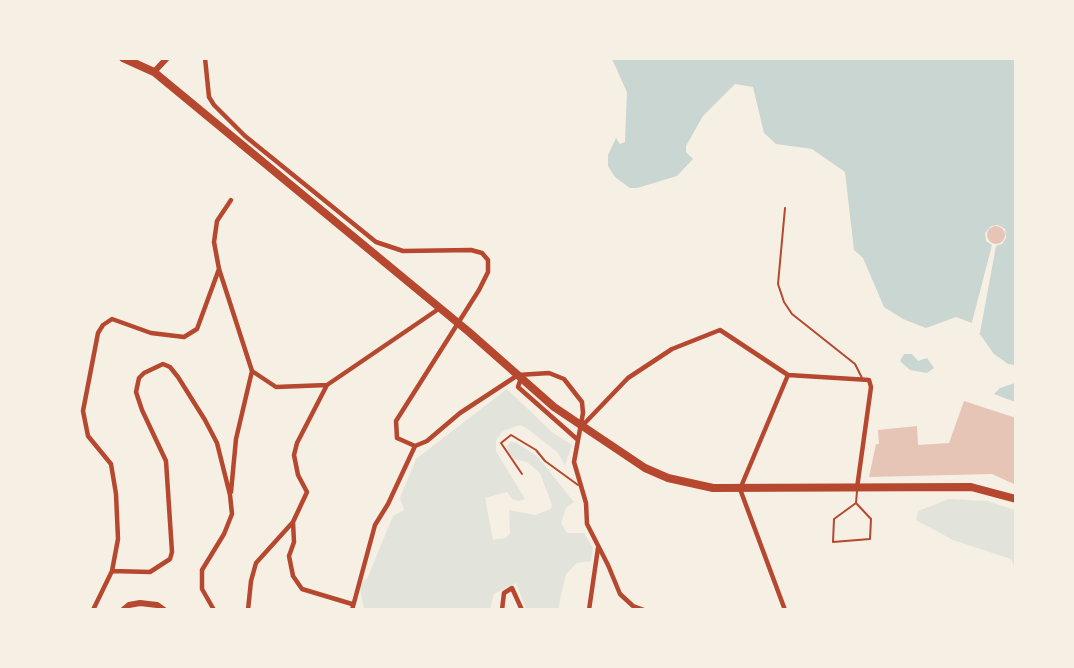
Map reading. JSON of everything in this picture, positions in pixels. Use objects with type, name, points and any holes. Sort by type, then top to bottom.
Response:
[{"type":"main road","points":[[123,58],[154,72],[462,326],[554,407],[612,449],[668,478],[702,487],[740,489],[971,487],[1016,499]]},
{"type":"street","points":[[154,72],[167,58]]},
{"type":"street","points":[[205,58],[209,97],[214,105],[245,136],[376,242],[403,251],[471,250],[482,254],[488,260],[488,272],[479,291],[396,421],[397,438],[402,443],[415,446],[427,441],[460,413],[520,377],[549,373],[564,379],[578,393],[583,413],[574,462],[586,503],[587,524],[620,594],[633,606],[644,609]]},
{"type":"street","points":[[230,495],[236,439],[252,371],[219,269],[214,230],[217,220],[231,200]]},
{"type":"street","points":[[93,609],[112,571],[118,539],[114,476],[111,464],[88,436],[83,411],[98,333],[103,325],[112,319],[151,333],[184,337],[197,329],[219,269]]},
{"type":"street","points":[[248,609],[251,581],[256,563],[293,522],[308,492],[298,474],[296,449],[327,385],[440,308]]},
{"type":"street","points":[[582,426],[628,378],[672,349],[720,330],[788,375],[869,380],[871,387],[857,488]]},
{"type":"street","points":[[112,571],[150,572],[170,559],[172,552],[166,461],[136,392],[139,378],[150,368],[163,363],[170,367],[189,392],[217,443],[230,495],[232,514],[202,570],[202,589],[214,609]]},
{"type":"street","points":[[252,371],[276,387],[327,385]]},
{"type":"street","points":[[785,609],[740,489],[788,375]]},
{"type":"street","points":[[520,377],[518,387],[578,440]]},
{"type":"street","points":[[293,522],[294,542],[289,556],[293,576],[302,589],[352,607],[375,525],[388,504],[415,446]]},
{"type":"street","points":[[589,609],[598,548]]},
{"type":"street","points":[[501,609],[504,593],[512,588],[522,609]]},
{"type":"street","points":[[123,609],[140,603],[157,605],[164,609]]},
{"type":"lane","points":[[786,208],[778,284],[784,302],[792,314],[855,364],[862,378]]},
{"type":"lane","points":[[522,474],[501,443],[511,435],[536,450],[545,461],[579,485]]},
{"type":"lane","points":[[856,503],[834,519],[833,542],[870,539],[871,519],[856,503],[857,488]]},
{"type":"shaded area","points":[[612,59],[1015,59],[1015,365],[1008,364],[994,354],[972,323],[956,317],[926,328],[903,319],[884,307],[863,258],[854,250],[845,172],[812,149],[776,144],[764,133],[753,87],[735,84],[703,116],[686,146],[686,152],[693,159],[677,176],[637,188],[630,188],[615,177],[608,166],[608,155],[616,138],[620,144],[625,142],[627,92]]},
{"type":"shaded area","points":[[904,354],[912,354],[918,361],[927,358],[934,368],[927,373],[910,370],[900,361]]},
{"type":"shaded area","points":[[1015,383],[1015,402],[994,394],[1000,388]]},
{"type":"shaded area","points":[[507,389],[552,432],[572,445],[565,465],[557,452],[528,429],[520,425],[503,431],[496,441],[496,451],[525,499],[519,501],[512,499],[507,492],[485,498],[493,540],[505,538],[510,534],[509,510],[535,515],[551,509],[552,505],[540,473],[527,462],[514,459],[509,453],[507,446],[511,442],[517,443],[538,457],[574,502],[566,508],[561,523],[567,533],[584,533],[593,548],[591,561],[577,563],[566,574],[558,609],[526,609],[516,583],[494,594],[490,609],[364,609],[359,584],[367,579],[393,516],[404,510],[400,498],[416,459]]},
{"type":"shaded area","points":[[949,499],[987,501],[1015,510],[1015,569],[1011,559],[953,540],[916,520],[918,511]]},
{"type":"pier","points":[[998,225],[1005,229],[1006,238],[1002,244],[996,246],[980,333],[977,334],[971,326],[992,245],[986,241],[985,233],[991,226]]},
{"type":"building","points":[[996,226],[1002,229],[1005,235],[1002,241],[996,244],[990,241],[987,235],[990,229]]},
{"type":"building","points":[[964,401],[1016,418],[1016,485],[992,474],[869,477],[876,444],[879,444],[878,430],[917,426],[918,445],[949,443]]}]
